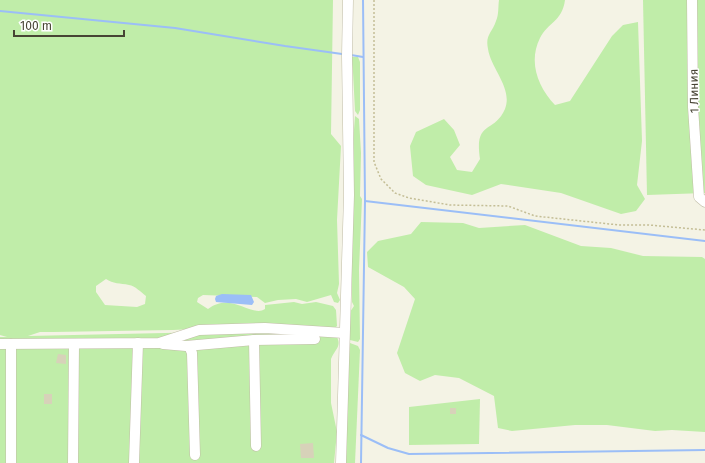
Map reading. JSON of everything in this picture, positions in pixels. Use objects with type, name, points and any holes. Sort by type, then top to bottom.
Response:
[{"type":"street","points":[[341,463],[349,195],[347,56],[348,0]]},
{"type":"street","name":"1 Линия","points":[[692,0],[694,107],[699,197],[705,202]]},
{"type":"street","points":[[159,343],[199,330],[265,328],[344,333]]},
{"type":"street","points":[[0,344],[159,343],[189,346],[254,340],[314,339]]},
{"type":"street","points":[[254,340],[256,446]]},
{"type":"street","points":[[134,463],[138,343]]},
{"type":"street","points":[[11,344],[11,463]]},
{"type":"street","points":[[73,463],[74,344]]},
{"type":"street","points":[[189,346],[192,352],[195,455]]},
{"type":"path","points":[[374,0],[374,162],[381,179],[395,193],[409,198],[450,204],[508,206],[535,216],[549,218],[619,225],[649,225],[705,230]]},
{"type":"green space","points":[[0,0],[333,0],[331,134],[341,146],[337,220],[339,284],[337,293],[340,300],[338,303],[334,302],[331,295],[307,302],[296,299],[278,300],[265,303],[257,297],[203,295],[198,298],[197,302],[208,309],[217,304],[233,303],[260,311],[265,309],[265,305],[294,302],[302,304],[316,302],[333,306],[336,310],[337,326],[335,328],[232,327],[173,330],[40,332],[28,336],[260,331],[337,337],[339,343],[331,359],[331,403],[337,432],[334,463],[0,463],[0,337],[7,337],[0,335]],"holes":[[[106,279],[136,288],[146,296],[145,304],[137,307],[105,305],[96,292],[96,286]]]},
{"type":"green space","points":[[499,0],[565,0],[561,13],[540,38],[535,56],[535,65],[540,82],[549,98],[555,105],[570,101],[612,36],[623,25],[638,22],[642,141],[637,185],[645,199],[636,211],[621,214],[561,193],[501,184],[472,195],[426,185],[413,176],[410,146],[416,132],[444,119],[454,130],[460,145],[450,157],[457,170],[472,172],[480,159],[479,147],[482,133],[501,117],[505,109],[507,101],[504,86],[493,64],[487,44],[488,37],[497,19]]},
{"type":"green space","points":[[643,0],[705,0],[705,193],[647,195]]},
{"type":"green space","points":[[351,57],[358,57],[360,62],[360,110],[358,115],[355,111]]},
{"type":"green space","points":[[355,116],[359,119],[361,153],[360,196],[362,199],[359,270],[360,339],[358,342],[350,340],[350,312],[354,306],[352,302],[352,157]]},
{"type":"green space","points":[[421,222],[463,223],[479,228],[525,225],[581,246],[611,248],[643,256],[702,257],[705,259],[705,432],[672,430],[655,431],[607,425],[575,425],[512,431],[498,428],[494,396],[459,378],[435,375],[420,381],[405,373],[397,353],[415,299],[404,287],[368,267],[367,252],[378,241],[411,234]]},
{"type":"green space","points":[[350,343],[358,346],[360,350],[355,463],[345,463],[348,344]]},
{"type":"green space","points":[[480,399],[479,444],[409,445],[409,407]]},
{"type":"water","points":[[222,294],[251,295],[254,302],[252,305],[216,302],[216,296]]},
{"type":"building","points":[[58,354],[66,355],[66,364],[56,363]]},
{"type":"building","points":[[44,394],[52,394],[52,404],[44,404]]},
{"type":"building","points":[[450,408],[456,408],[456,414],[450,414]]},
{"type":"building","points":[[313,443],[314,458],[301,458],[300,444]]},
{"type":"waterway","points":[[361,463],[365,201],[363,0]]},
{"type":"waterway","points":[[0,11],[175,28],[342,54]]},
{"type":"waterway","points":[[351,55],[363,57]]},
{"type":"waterway","points":[[365,201],[705,241]]},
{"type":"waterway","points":[[361,435],[388,448],[409,454],[705,450]]}]
